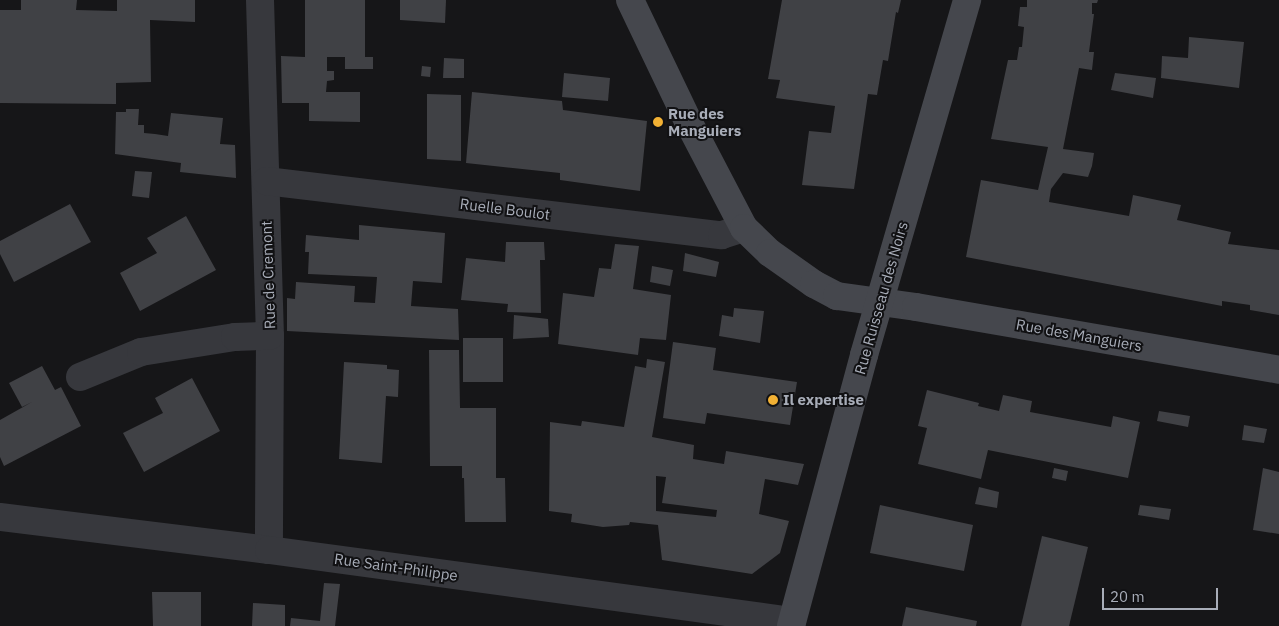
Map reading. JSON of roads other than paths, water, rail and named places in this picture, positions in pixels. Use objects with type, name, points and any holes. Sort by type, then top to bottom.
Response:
[{"type":"street","name":"Rue de Cremont","points":[[260,0],[270,336],[269,550]]},
{"type":"street","name":"Rue des Manguiers","points":[[630,0],[689,122],[744,228],[770,253],[814,284],[837,296],[916,307],[1279,370]]},
{"type":"street","name":"Rue Ruisseau des Noirs","points":[[791,624],[879,303],[967,0]]},
{"type":"street","name":"Ruelle Boulot","points":[[266,181],[722,235],[744,228]]},
{"type":"street","points":[[80,377],[141,352],[235,337],[270,336]]},
{"type":"street","name":"Rue Saint-Philippe","points":[[0,518],[269,550],[791,624]]},
{"type":"place","name":"Rue des Manguiers","points":[[658,122]]},
{"type":"place","name":"Il expertise","points":[[773,400]]}]
